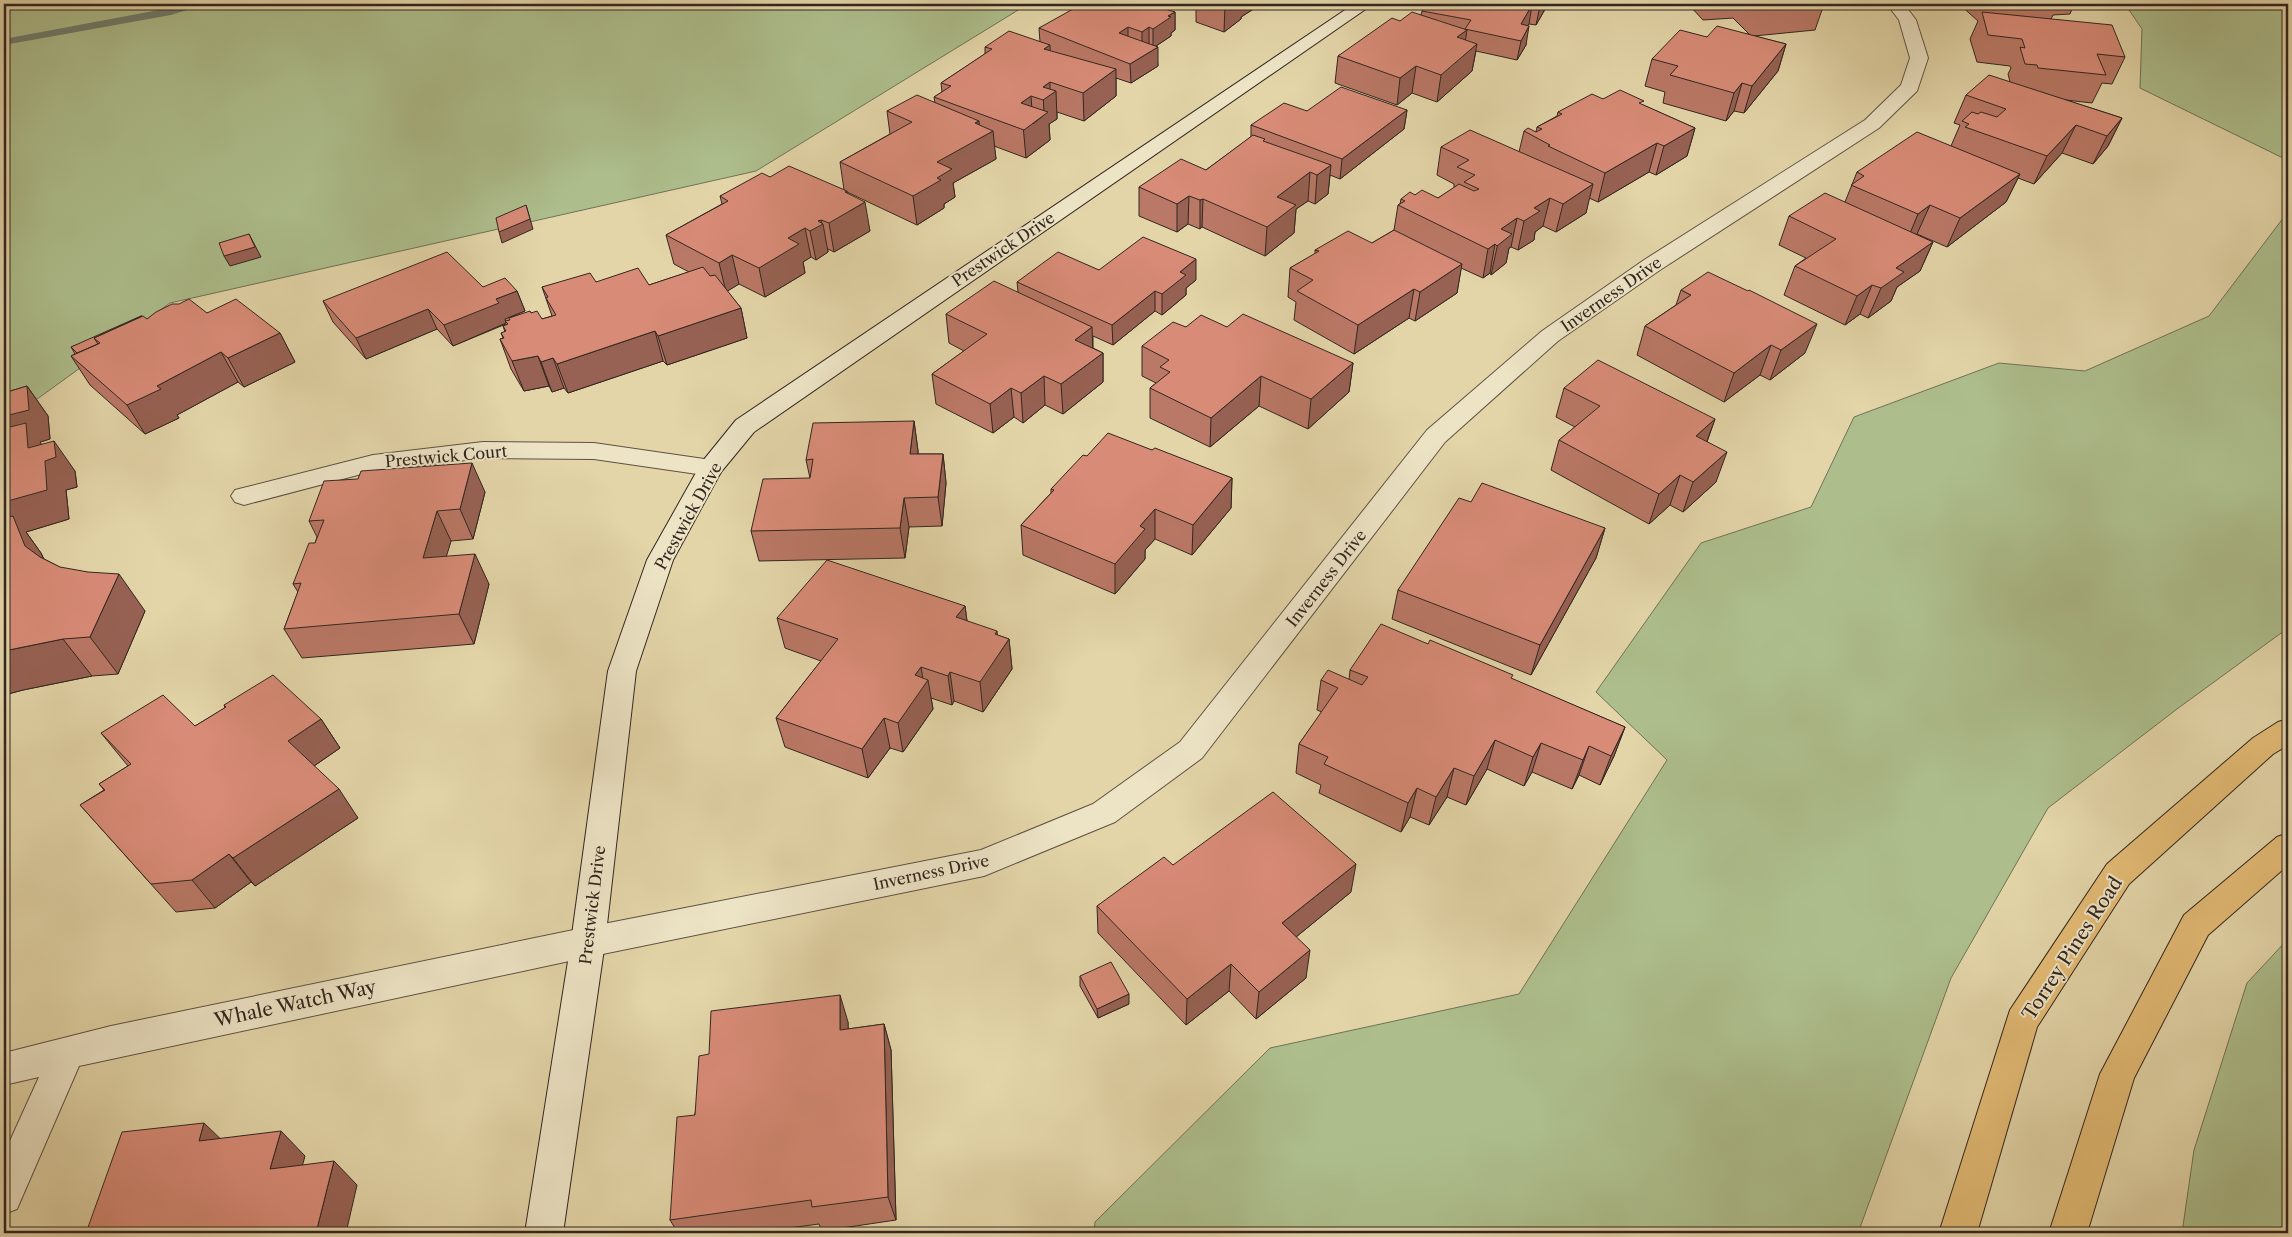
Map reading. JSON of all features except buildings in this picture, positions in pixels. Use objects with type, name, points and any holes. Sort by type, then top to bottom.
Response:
[{"type":"main road","name":"Torrey Pines Road","points":[[1958,1233],[2022,1021],[2118,874],[2262,746],[2288,730]]},
{"type":"main road","points":[[2068,1233],[2118,1074],[2196,925],[2288,846]]},
{"type":"street","name":"Prestwick Drive","points":[[544,1233],[588,942],[622,671],[660,560],[711,468],[745,426],[1365,4]]},
{"type":"street","name":"Inverness Drive","points":[[588,942],[984,863],[1104,813],[1191,750],[1436,436],[1550,336],[1652,265],[1872,124],[1910,87],[1919,58],[1908,20],[1895,4]]},
{"type":"street","name":"Prestwick Court","points":[[244,496],[373,463],[483,450],[594,451],[711,468]]},
{"type":"street","name":"Whale Watch Way","points":[[4,1069],[121,1040],[588,942]]},
{"type":"street","points":[[4,1196],[67,1053]]},
{"type":"green space","points":[[4,4],[1028,4],[756,171],[170,303],[4,423]]},
{"type":"green space","points":[[2125,4],[2288,4],[2288,628],[2177,709],[2048,808],[1951,978],[1858,1233],[1094,1233],[1095,1222],[1270,1048],[1519,994],[1667,760],[1596,692],[1701,543],[1811,507],[1854,417],[1999,363],[2085,371],[2209,316],[2287,213],[2285,159],[2140,88],[2142,29]]},
{"type":"green space","points":[[2288,939],[2288,1233],[2182,1233],[2194,1150],[2247,983]]},
{"type":"waterway","points":[[4,42],[171,12],[201,4]]}]
